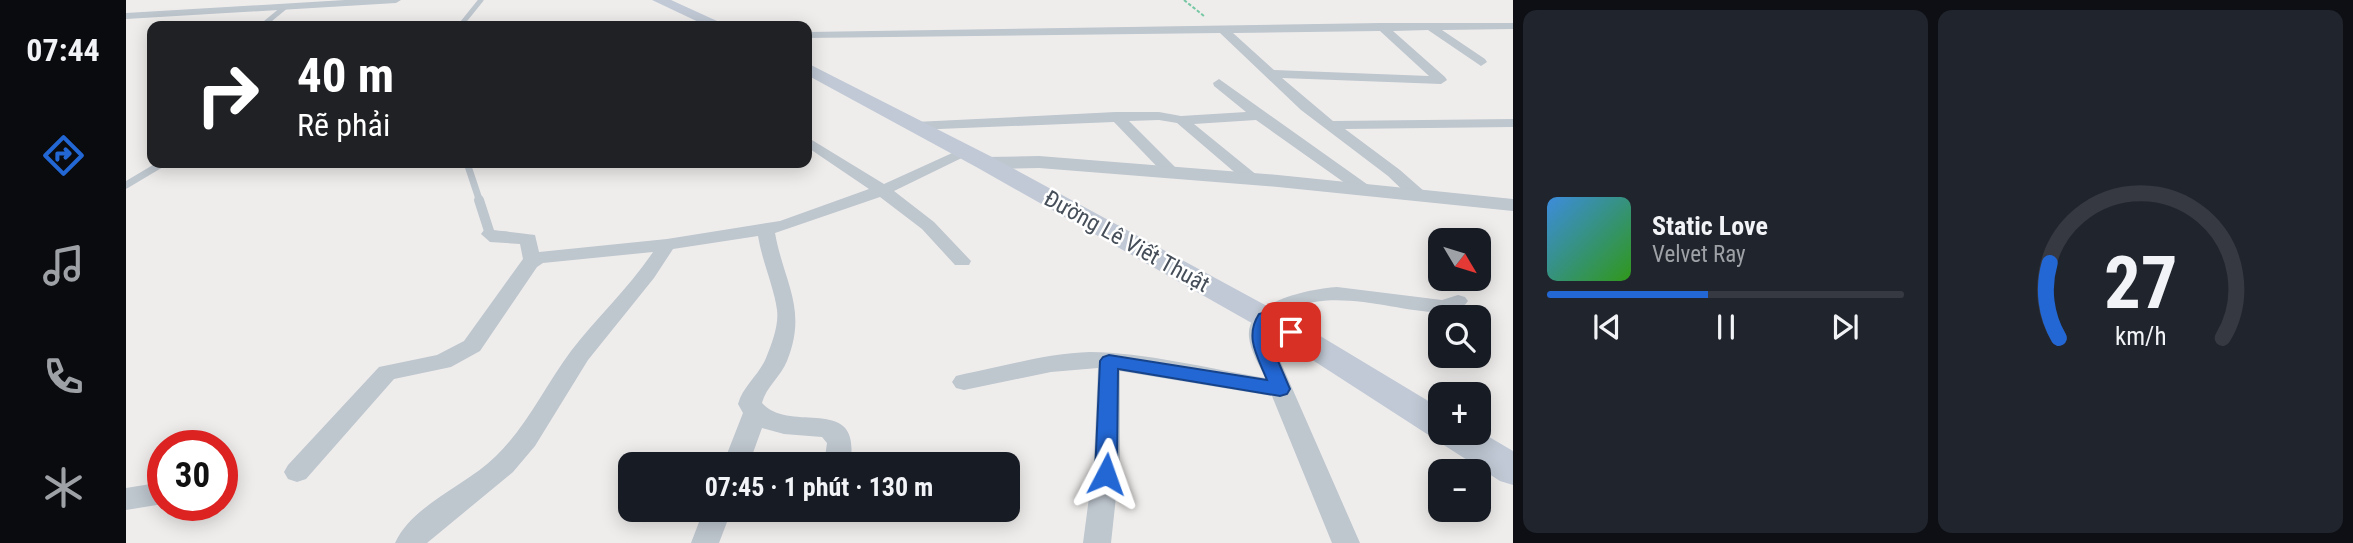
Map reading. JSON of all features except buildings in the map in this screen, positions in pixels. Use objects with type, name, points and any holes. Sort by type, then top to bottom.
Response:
[{"type":"main road","points":[[659,0],[708,21]]},
{"type":"main road","name":"Đường Lê Viết Thuật","points":[[812,71],[1265,318],[1428,418]]},
{"type":"main road","points":[[1473,445],[1513,470]]},
{"type":"street","points":[[182,0],[183,13]]},
{"type":"street","points":[[126,16],[396,0]]},
{"type":"street","points":[[1270,74],[1441,80],[1381,26]]},
{"type":"street","points":[[812,36],[1221,28],[1513,26]]},
{"type":"street","points":[[1430,27],[1481,62]]},
{"type":"street","points":[[1221,28],[1306,107],[1394,173],[1419,196]]},
{"type":"street","points":[[1219,83],[1259,116],[1365,190]]},
{"type":"street","points":[[915,126],[1148,115],[1181,120],[1259,116]]},
{"type":"street","points":[[1116,116],[1172,173]]},
{"type":"street","points":[[1181,120],[1252,179]]},
{"type":"street","points":[[1331,125],[1513,123]]},
{"type":"street","points":[[812,144],[883,190],[928,225],[962,261]]},
{"type":"street","points":[[297,472],[387,373],[443,362],[472,346],[534,260],[545,256],[667,245],[766,230],[797,222],[976,158],[1252,179],[1513,205]]},
{"type":"street","points":[[766,230],[771,261],[787,309],[787,326],[776,362],[752,396],[750,404],[755,414],[766,420],[828,428],[836,432],[841,443],[839,452]]},
{"type":"street","points":[[489,234],[496,238],[528,239],[530,256],[534,260]]},
{"type":"street","points":[[409,543],[432,519],[481,485],[515,453],[542,418],[579,356],[626,297],[649,273],[667,245]]},
{"type":"street","points":[[1346,543],[1260,340],[1260,327],[1265,318],[1296,298],[1315,294],[1354,295],[1445,307],[1458,301]]},
{"type":"street","points":[[964,382],[1051,364],[1109,361],[1280,389]]},
{"type":"street","points":[[1097,543],[1107,460],[1109,361]]},
{"type":"street","points":[[741,452],[755,414]]},
{"type":"street","points":[[126,499],[147,496]]},
{"type":"street","points":[[705,543],[713,522]]},
{"type":"lane","points":[[464,21],[481,0]]},
{"type":"lane","points":[[268,21],[285,7]]},
{"type":"lane","points":[[126,185],[155,168]]},
{"type":"lane","points":[[469,168],[489,234]]},
{"type":"path","points":[[1184,0],[1221,28]]},
{"type":"route","points":[[1106,474],[1109,361],[1280,389],[1260,340],[1260,327],[1265,318],[1291,332]]}]
